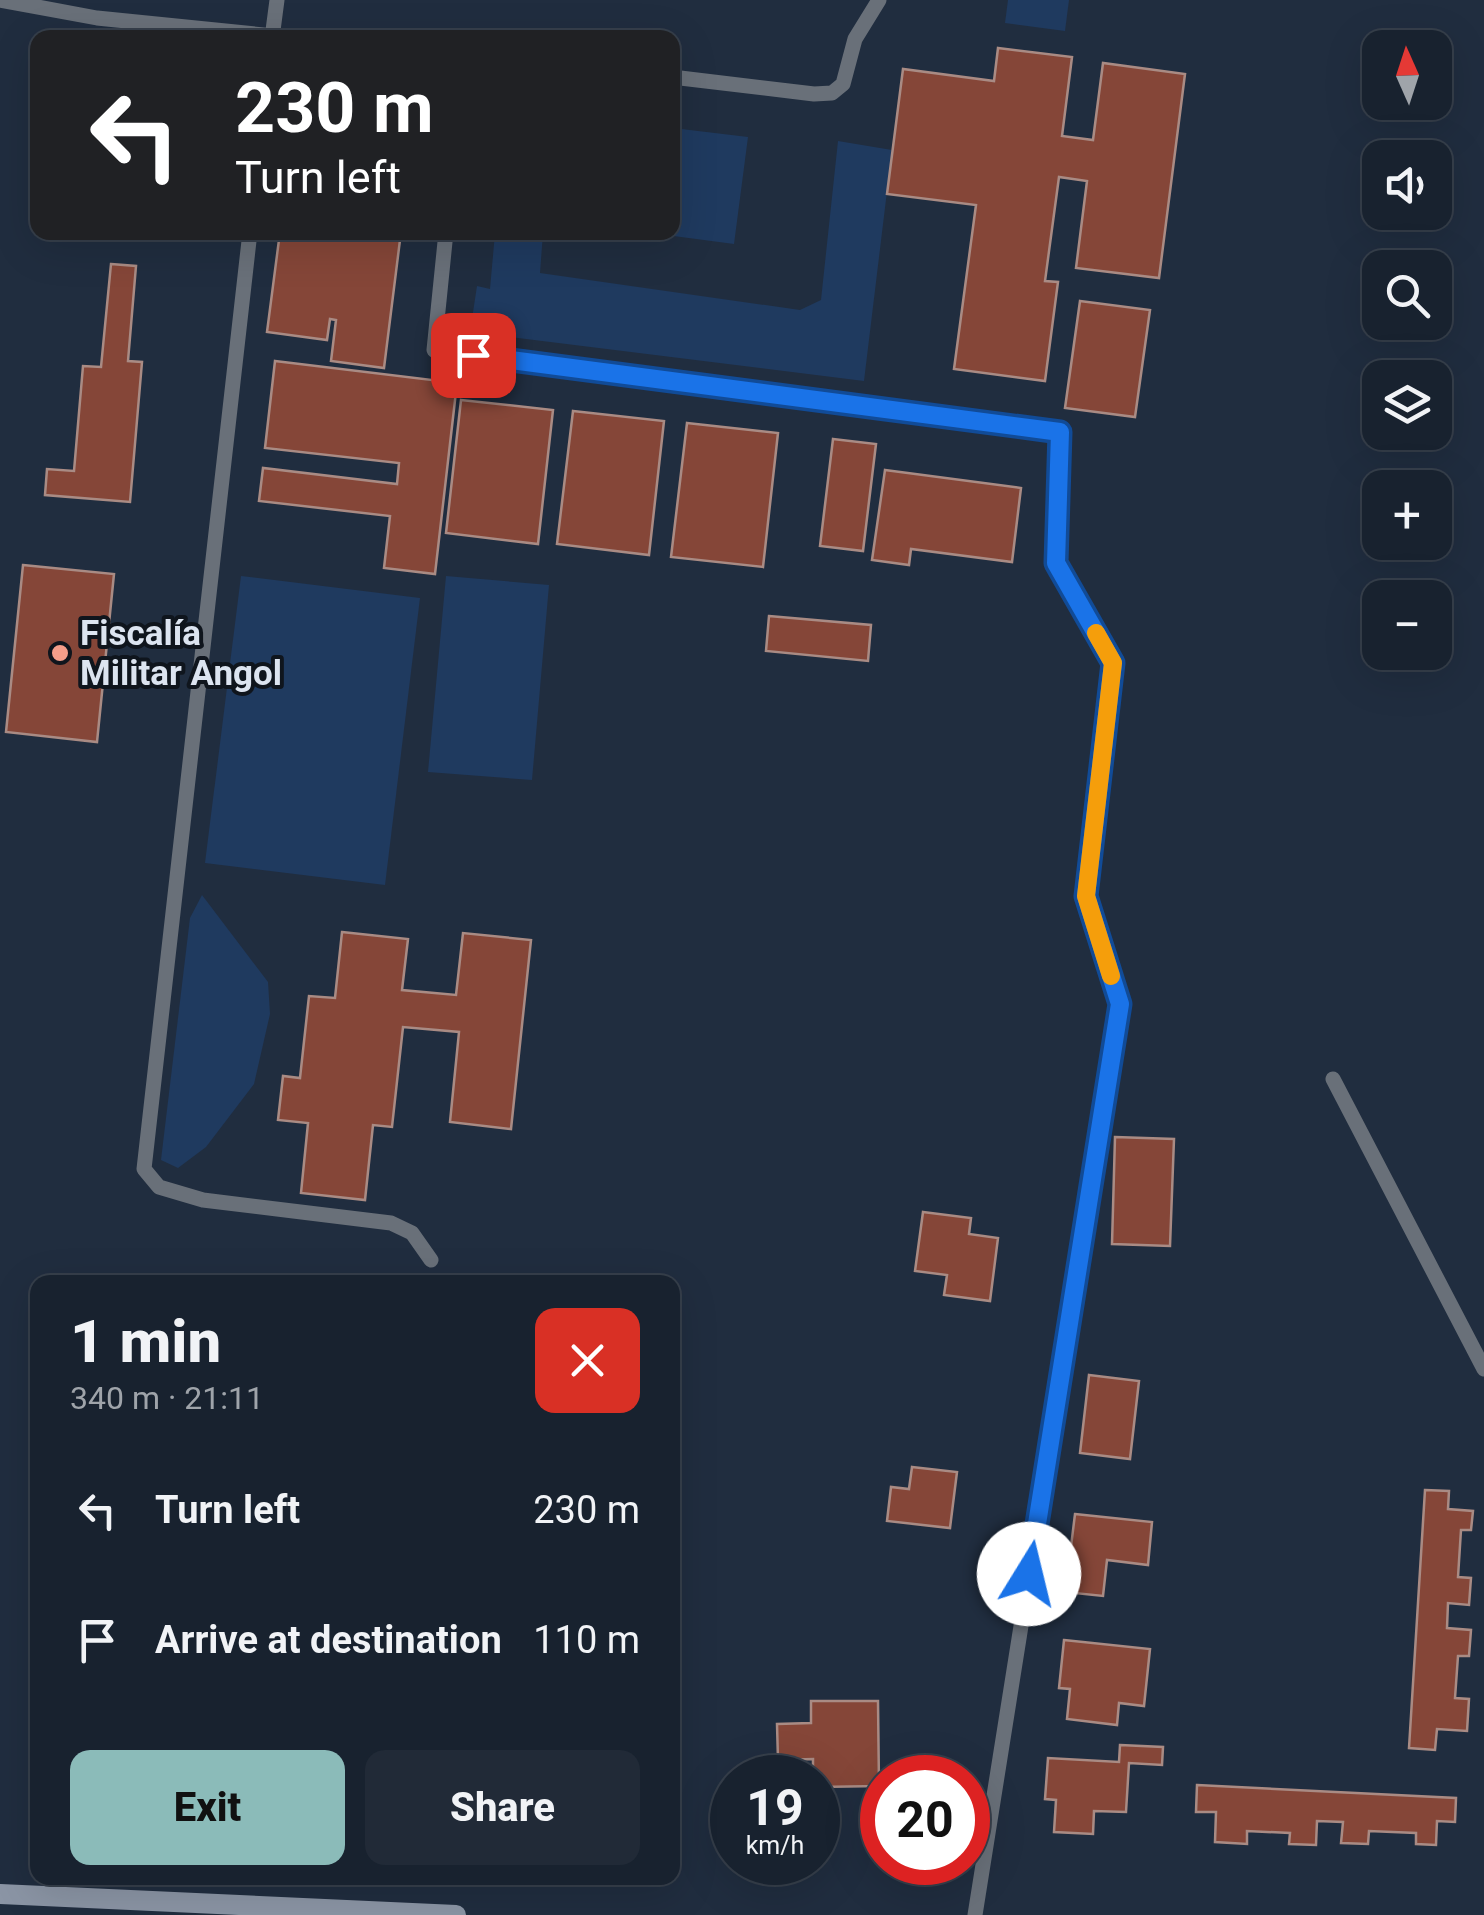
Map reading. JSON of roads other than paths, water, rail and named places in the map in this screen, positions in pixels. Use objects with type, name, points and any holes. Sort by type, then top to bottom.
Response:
[{"type":"main road","points":[[0,1894],[39,1905],[456,1915]]},
{"type":"lane","points":[[0,0],[97,18],[208,30]]},
{"type":"lane","points":[[273,30],[276,0]]},
{"type":"lane","points":[[680,78],[832,93],[843,84],[855,39],[879,0]]},
{"type":"lane","points":[[249,240],[144,1169],[159,1187],[204,1200],[392,1223],[412,1233],[431,1260]]},
{"type":"lane","points":[[445,240],[434,350],[1060,432],[1056,563],[1113,663],[1086,896],[1120,1004],[975,1915]]},
{"type":"lane","points":[[1333,1079],[1484,1369]]},
{"type":"place","name":"Fiscalía Militar Angol","points":[[60,653]]}]
